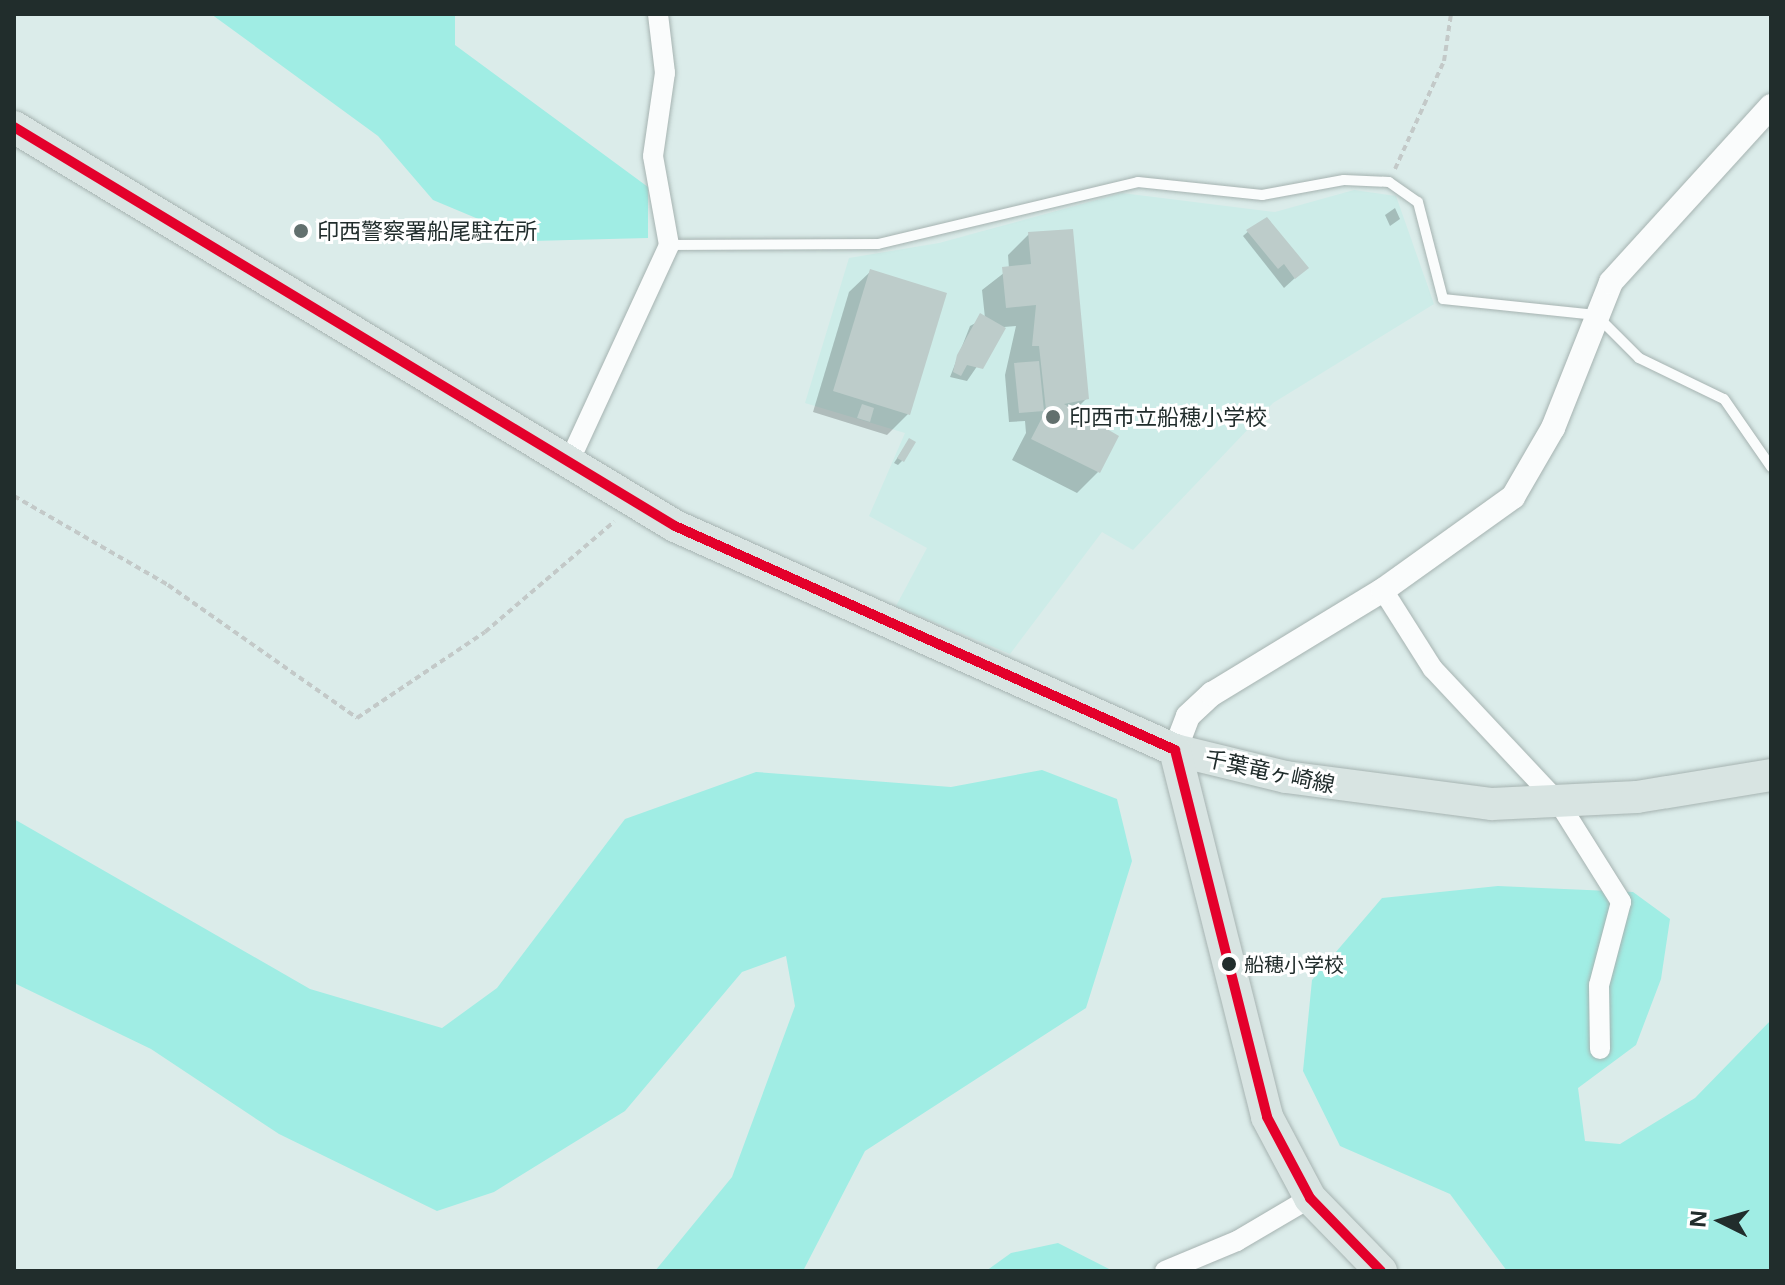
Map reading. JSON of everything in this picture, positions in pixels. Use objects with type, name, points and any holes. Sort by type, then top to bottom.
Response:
[{"type":"main road","name":"千葉竜ヶ崎線","points":[[14,127],[632,503],[824,596],[1175,750],[1364,790],[1492,804],[1559,803],[1771,775]]},
{"type":"main road","points":[[1175,750],[1267,1117],[1310,1198],[1381,1271]]},
{"type":"street","points":[[568,464],[669,245],[653,156],[665,73],[658,14]]},
{"type":"street","points":[[1175,750],[1188,716],[1212,694],[1383,590],[1513,497],[1553,428],[1596,315],[1648,233],[1771,106]]},
{"type":"street","points":[[1383,590],[1433,669],[1559,803],[1621,902],[1599,985],[1600,1049]]},
{"type":"street","points":[[1165,1271],[1237,1241],[1310,1198]]},
{"type":"lane","points":[[669,245],[878,244],[1138,182],[1262,195],[1344,180],[1389,182],[1418,202],[1443,299],[1596,315],[1639,358],[1724,399],[1771,467]]},
{"type":"path","points":[[1389,182],[1444,61],[1451,14]]},
{"type":"path","points":[[14,496],[168,585],[357,718],[578,560],[632,503]]},
{"type":"shaded area","points":[[211,14],[455,14],[455,45],[648,187],[648,238],[531,241],[433,200],[378,136]]},
{"type":"shaded area","name":"印西市立船穂小学校","points":[[1354,190],[1396,196],[1434,304],[1273,403],[1133,550],[1102,532],[1010,654],[896,606],[927,548],[869,516],[905,433],[805,403],[849,258],[939,243],[1122,193],[1275,212]]},
{"type":"shaded area","points":[[1042,770],[1117,799],[1132,861],[1086,1008],[865,1151],[803,1271],[655,1271],[732,1177],[795,1006],[786,956],[742,972],[625,1111],[494,1192],[437,1211],[279,1134],[151,1049],[14,983],[14,819],[310,989],[442,1028],[497,988],[625,819],[756,772],[951,787]]},
{"type":"shaded area","points":[[1498,886],[1633,892],[1670,919],[1661,979],[1636,1045],[1578,1088],[1585,1141],[1620,1144],[1695,1098],[1771,1020],[1771,1271],[1507,1271],[1450,1194],[1340,1146],[1303,1071],[1312,980],[1382,898]]},
{"type":"shaded area","points":[[1058,1243],[1113,1271],[986,1271],[1011,1253]]},
{"type":"building","points":[[1267,217],[1309,268],[1295,279],[1284,264],[1278,269],[1246,230]]},
{"type":"building","points":[[1073,229],[1089,399],[1064,404],[1119,436],[1100,473],[1031,439],[1046,410],[1039,346],[1032,346],[1036,305],[1006,308],[1002,267],[1031,264],[1028,232]]},
{"type":"building","points":[[870,269],[947,293],[910,415],[833,391]]},
{"type":"building","points":[[980,313],[1006,328],[983,369],[967,365],[961,376],[953,372],[957,355]]},
{"type":"building","points":[[1039,361],[1044,411],[1019,413],[1014,363]]},
{"type":"building","points":[[862,404],[874,408],[870,422],[857,418]]},
{"type":"building","points":[[909,438],[916,442],[904,462],[897,458]]},
{"type":"transit line","points":[[14,127],[675,526],[1175,750]]},
{"type":"transit line","points":[[1175,750],[1267,1117],[1310,1198],[1381,1271]]},
{"type":"place","name":"印西警察署船尾駐在所","points":[[301,231]]},
{"type":"place","name":"印西市立船穂小学校","points":[[1053,417]]},
{"type":"place","name":"船穂小学校","points":[[1229,964]]}]
